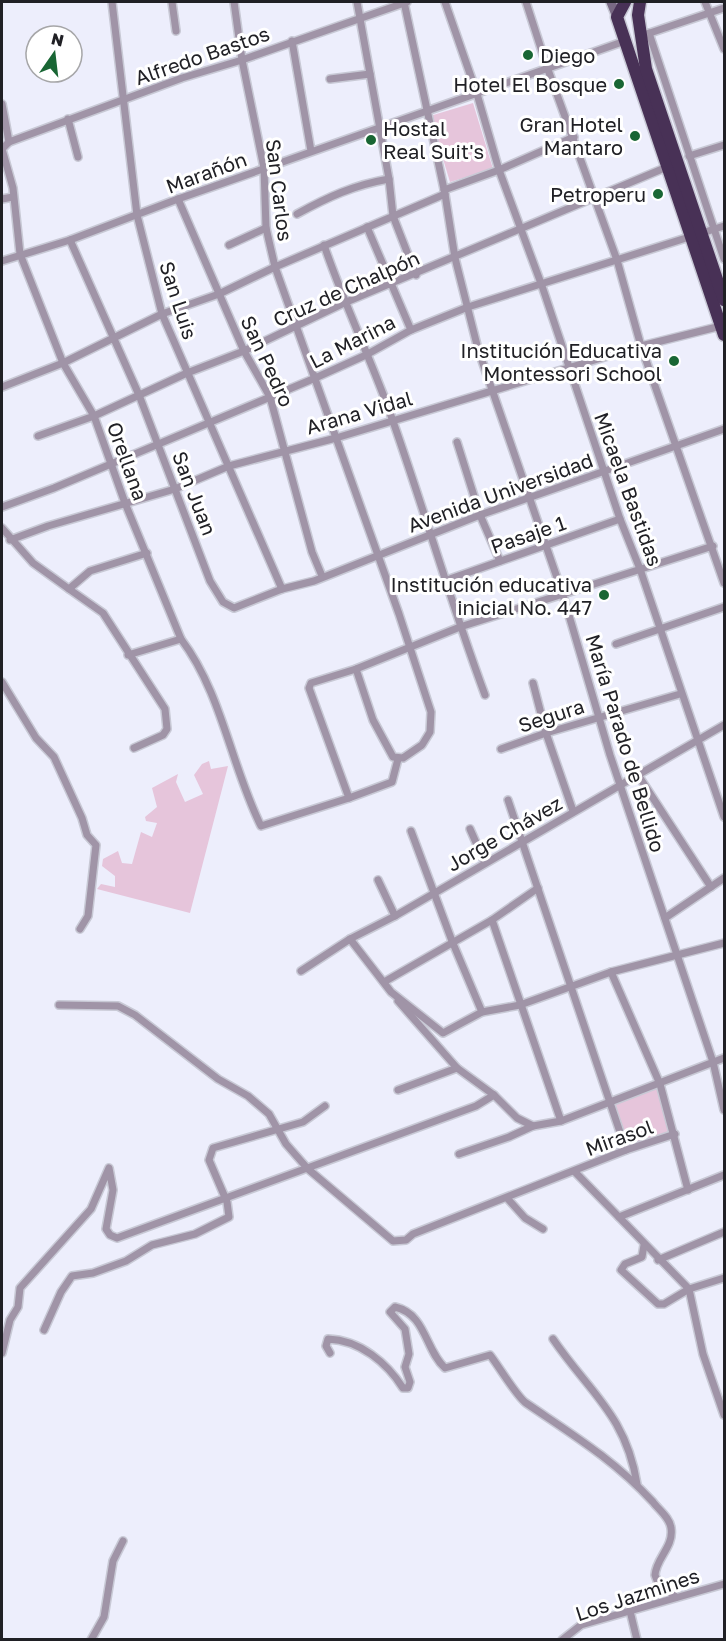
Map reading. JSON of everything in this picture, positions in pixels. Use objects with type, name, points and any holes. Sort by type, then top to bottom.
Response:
[{"type":"highway","points":[[625,2],[617,17],[667,167],[702,233],[723,330]]},
{"type":"highway","points":[[640,2],[638,15],[644,37],[646,69],[724,300]]},
{"type":"highway","points":[[626,44],[644,37]]},
{"type":"street","name":"San Luis","points":[[112,2],[137,215],[162,314],[282,589]]},
{"type":"street","points":[[172,2],[176,31]]},
{"type":"street","name":"San Carlos","points":[[234,2],[242,60],[264,168],[266,228],[275,267],[377,554],[432,721],[422,745],[398,759]]},
{"type":"street","points":[[357,2],[393,216],[416,275]]},
{"type":"street","name":"Alfredo Bastos","points":[[9,142],[68,119],[405,2]]},
{"type":"street","name":"María Parado de Bellido","points":[[405,2],[444,192],[455,258],[478,349],[544,546],[563,595],[620,784],[713,1062],[724,1110]]},
{"type":"street","name":"Micaela Bastidas","points":[[445,2],[477,94],[499,170],[542,286],[724,817]]},
{"type":"street","points":[[526,2],[547,67],[617,260],[642,346],[724,574],[724,583]]},
{"type":"street","points":[[611,2],[617,17]]},
{"type":"street","points":[[630,2],[638,15]]},
{"type":"street","points":[[705,2],[724,49]]},
{"type":"street","points":[[724,8],[644,37],[689,156],[702,233],[724,259]]},
{"type":"street","points":[[292,41],[311,151]]},
{"type":"street","name":"Marañón","points":[[2,261],[70,240],[547,67],[626,44]]},
{"type":"street","points":[[330,79],[370,74]]},
{"type":"street","points":[[2,104],[9,142]]},
{"type":"street","points":[[68,119],[78,157]]},
{"type":"street","points":[[2,387],[63,363],[113,336],[162,314],[219,294],[324,245],[574,137]]},
{"type":"street","name":"Orellana","points":[[9,142],[2,149],[13,188],[20,254],[63,363],[94,416],[124,503],[147,553],[181,639],[195,657],[207,684],[260,823],[264,827],[349,798]]},
{"type":"street","points":[[689,156],[724,145]]},
{"type":"street","name":"Cruz de Chalpón","points":[[38,436],[94,416],[187,373],[244,351],[344,303],[416,275],[667,167]]},
{"type":"street","points":[[297,214],[335,193],[356,185],[388,179]]},
{"type":"street","points":[[2,199],[13,198]]},
{"type":"street","name":"San Pedro","points":[[178,199],[244,351],[270,397],[286,449],[312,552],[322,576]]},
{"type":"street","name":"La Marina","points":[[2,507],[158,445],[209,421],[313,379],[366,355],[411,330],[468,307],[542,286],[724,226]]},
{"type":"street","points":[[367,227],[411,330]]},
{"type":"street","points":[[229,244],[266,228]]},
{"type":"street","name":"San Juan","points":[[70,240],[138,395],[210,581],[223,602],[234,608],[243,607],[282,589]]},
{"type":"street","points":[[324,245],[344,303],[392,420],[447,580],[460,627],[485,694]]},
{"type":"street","name":"Arana Vidal","points":[[10,540],[175,489],[229,466],[286,449],[336,438],[642,346],[723,330]]},
{"type":"street","name":"Avenida Universidad","points":[[282,589],[314,581],[377,554],[480,515],[724,429]]},
{"type":"street","points":[[457,442],[480,515],[500,561]]},
{"type":"street","name":"Pasaje 1","points":[[447,580],[620,519]]},
{"type":"street","points":[[2,528],[10,540],[33,563],[103,613],[165,709],[167,729],[163,735],[134,748]]},
{"type":"street","points":[[356,669],[374,720],[393,757],[398,759],[392,782],[349,798],[309,688],[311,683],[356,669],[460,627],[713,546]]},
{"type":"street","points":[[69,589],[90,571],[147,553]]},
{"type":"street","points":[[616,644],[724,607]]},
{"type":"street","points":[[128,655],[181,639]]},
{"type":"street","points":[[2,682],[36,738],[54,757],[82,818],[87,835],[96,845],[88,916],[80,929]]},
{"type":"street","points":[[533,683],[546,733],[573,811]]},
{"type":"street","name":"Segura","points":[[501,749],[546,733],[680,694]]},
{"type":"street","name":"Jorge Chávez","points":[[301,971],[350,939],[395,916],[724,725]]},
{"type":"street","points":[[638,775],[711,887]]},
{"type":"street","points":[[508,800],[612,1102],[626,1150]]},
{"type":"street","points":[[470,829],[485,863]]},
{"type":"street","points":[[411,831],[452,941],[482,1012]]},
{"type":"street","points":[[665,918],[724,878]]},
{"type":"street","points":[[378,880],[395,916]]},
{"type":"street","points":[[384,982],[492,920],[538,888]]},
{"type":"street","points":[[492,920],[561,1121]]},
{"type":"street","points":[[350,939],[391,992],[457,1068],[494,1095],[517,1118],[533,1126]]},
{"type":"street","points":[[391,992],[443,1033],[482,1012],[520,1005],[611,972],[724,943]]},
{"type":"street","points":[[611,972],[660,1084],[688,1190]]},
{"type":"street","points":[[59,1005],[118,1006],[135,1015],[218,1079],[248,1096],[268,1114],[286,1144],[308,1169]]},
{"type":"street","points":[[459,1154],[533,1126],[561,1121],[724,1058]]},
{"type":"street","points":[[398,1090],[457,1068]]},
{"type":"street","points":[[2,1353],[10,1320],[18,1307],[20,1288],[91,1209],[109,1168],[113,1190],[106,1229],[113,1237],[125,1236],[224,1197],[308,1169],[476,1106],[494,1095]]},
{"type":"street","points":[[44,1330],[61,1292],[72,1276],[93,1273],[126,1261],[152,1245],[195,1234],[229,1217],[224,1197],[209,1160],[213,1148],[303,1122],[325,1106]]},
{"type":"street","name":"Mirasol","points":[[308,1169],[393,1241],[406,1239],[413,1234],[626,1150],[675,1134]]},
{"type":"street","points":[[575,1172],[658,1260],[689,1288],[703,1354],[724,1415]]},
{"type":"street","points":[[619,1217],[724,1175]]},
{"type":"street","points":[[507,1198],[525,1218],[543,1229]]},
{"type":"street","points":[[658,1260],[724,1232]]},
{"type":"street","points":[[644,1245],[644,1254],[625,1264],[621,1270],[658,1304],[664,1304],[689,1288],[724,1278]]},
{"type":"street","points":[[330,1353],[326,1346],[328,1339],[339,1339],[366,1351],[382,1360],[403,1388],[408,1388],[410,1382],[405,1366],[409,1354],[405,1329],[390,1312],[395,1307],[403,1309],[423,1329],[440,1363],[445,1368],[490,1355],[523,1402],[544,1412],[637,1484],[671,1525],[669,1545],[655,1569],[655,1575],[658,1583],[676,1597]]},
{"type":"street","points":[[553,1339],[574,1370],[594,1388],[624,1435],[637,1484]]},
{"type":"street","points":[[92,1640],[104,1617],[113,1561],[123,1542]]},
{"type":"street","name":"Los Jazmines","points":[[562,1640],[581,1625],[724,1584]]},
{"type":"street","points":[[630,1611],[637,1640]]},
{"type":"shaded area","points":[[473,103],[493,169],[450,182],[430,116]]},
{"type":"shaded area","points":[[209,761],[211,769],[228,766],[190,913],[97,889],[101,884],[115,887],[115,876],[102,866],[103,859],[118,851],[122,863],[132,864],[141,832],[152,837],[157,823],[146,821],[145,817],[157,807],[152,788],[178,774],[176,782],[185,802],[203,794],[194,775],[202,764]]},
{"type":"shaded area","points":[[660,1084],[675,1134],[626,1150],[612,1103]]},
{"type":"place","name":"Diego","points":[[528,55]]},
{"type":"place","name":"Hotel El Bosque","points":[[619,84]]},
{"type":"place","name":"Gran Hotel Mantaro","points":[[635,136]]},
{"type":"place","name":"Hostal Real Suit's","points":[[371,140]]},
{"type":"place","name":"Petroperu","points":[[658,194]]},
{"type":"place","name":"Institución Educativa Montessori School","points":[[674,361]]},
{"type":"place","name":"Institución educativa inicial No. 447","points":[[604,595]]}]
